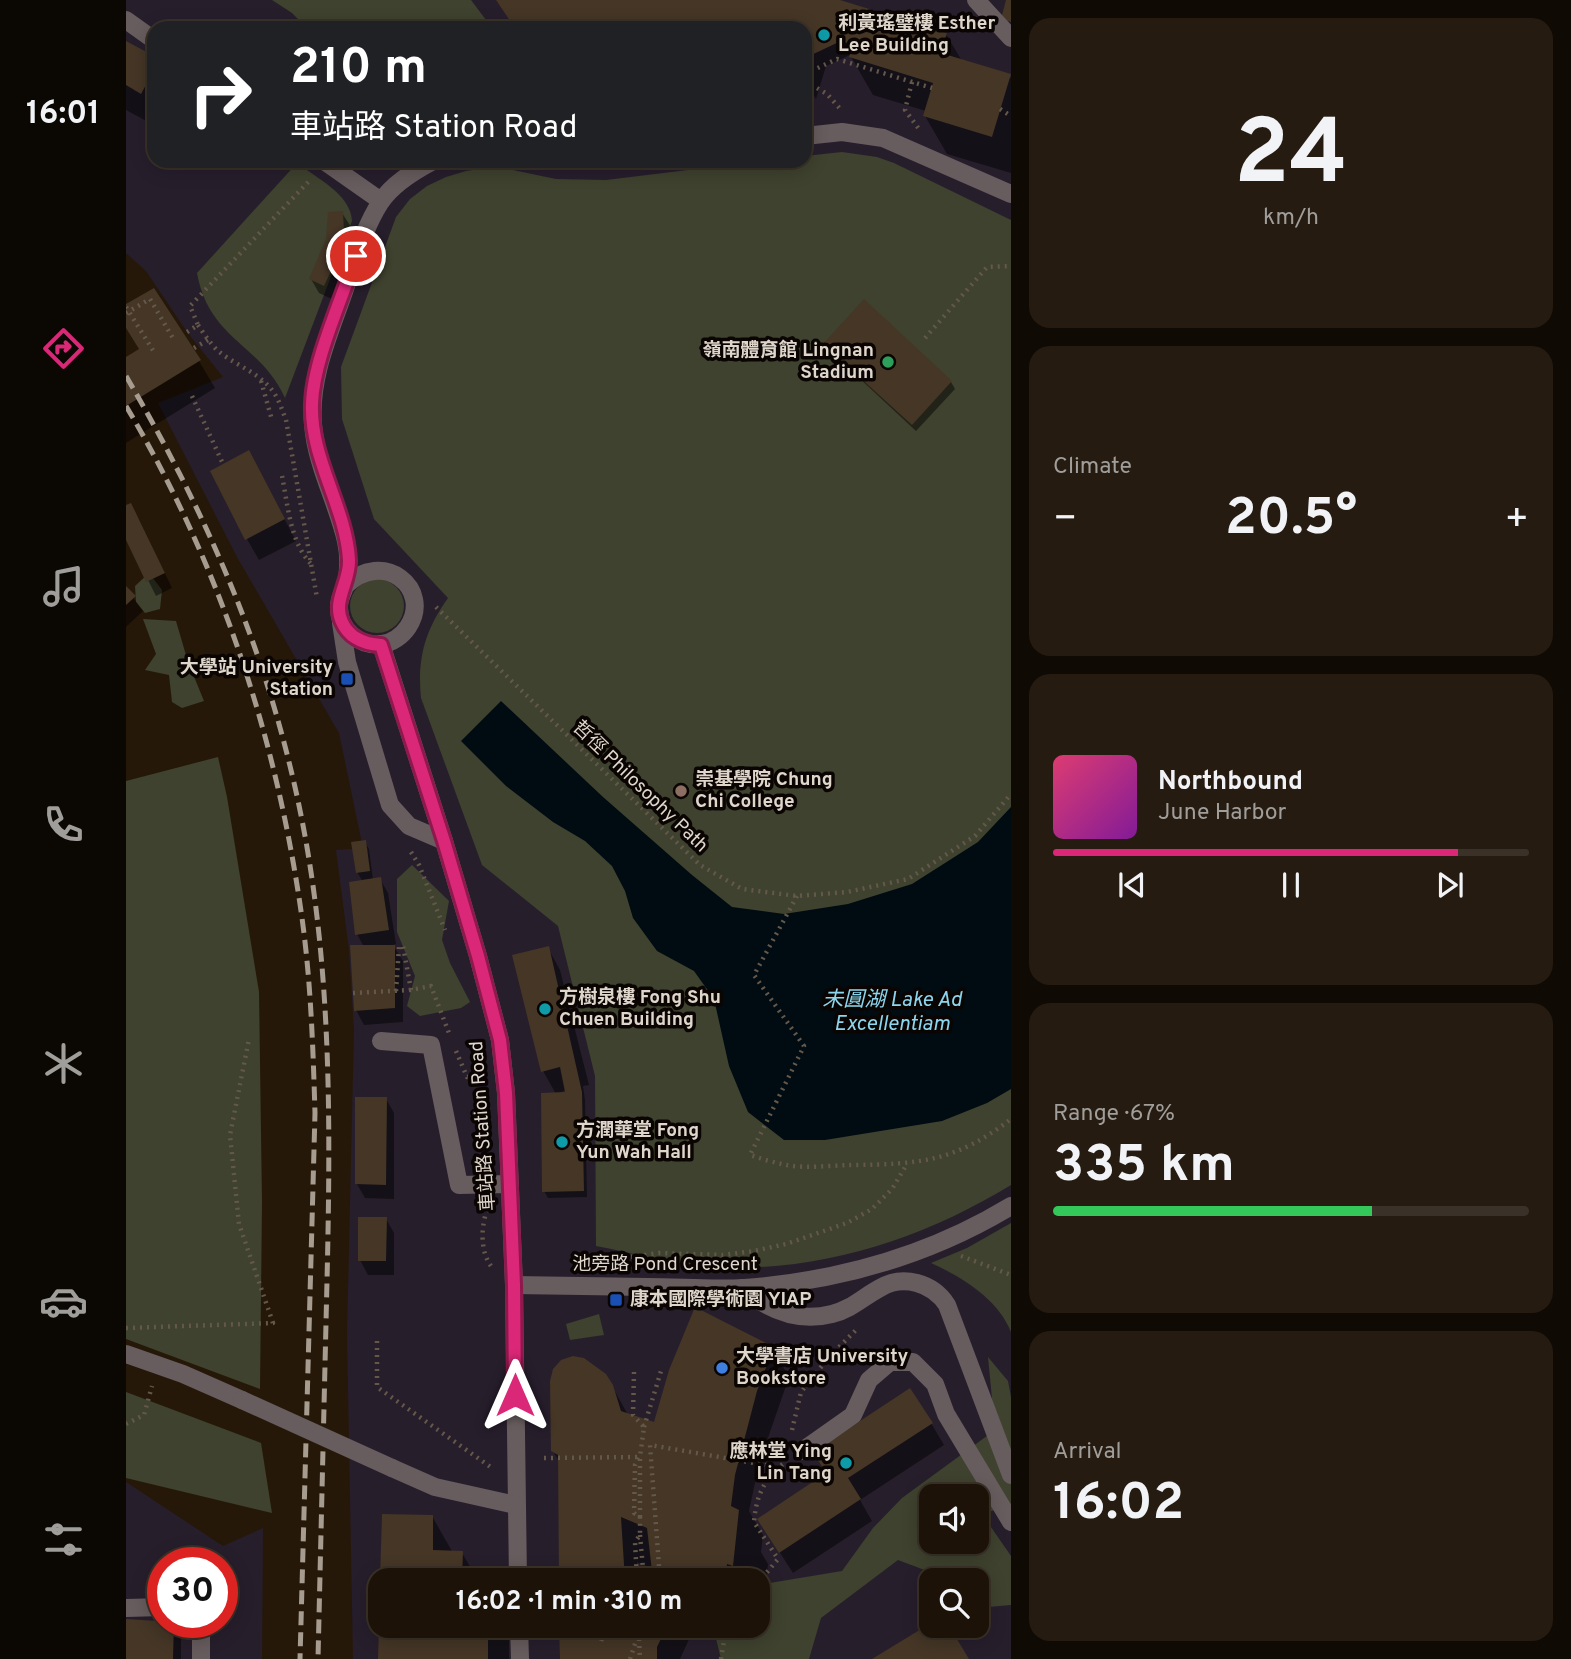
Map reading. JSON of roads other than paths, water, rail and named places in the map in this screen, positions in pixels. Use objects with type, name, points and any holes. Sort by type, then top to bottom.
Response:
[{"type":"street","points":[[976,0],[1011,38]]},
{"type":"street","points":[[126,20],[147,35]]},
{"type":"street","points":[[812,135],[842,132],[883,138],[1011,194]]},
{"type":"street","points":[[334,168],[381,201]]},
{"type":"street","points":[[421,168],[397,184],[381,201],[365,233],[316,373],[312,406],[318,452],[346,541],[349,562],[338,609],[347,662],[390,805],[409,825],[444,841]]},
{"type":"street","points":[[341,622],[358,640],[381,645],[392,642],[401,635],[413,617],[411,593],[406,583],[397,575],[374,569],[354,577],[345,586]]},
{"type":"street","name":"車站路 Station Road","points":[[381,645],[444,841],[500,1040],[506,1093],[514,1285],[518,1568]]},
{"type":"street","points":[[381,1041],[431,1045],[459,1185],[510,1184]]},
{"type":"street","name":"池旁路 Pond Crescent","points":[[514,1285],[742,1288],[817,1279],[890,1261],[960,1234],[1011,1206]]},
{"type":"street","points":[[742,1288],[767,1307],[788,1315],[810,1317],[831,1315],[852,1307],[882,1286],[896,1282],[915,1282],[929,1287],[947,1305],[1011,1475]]},
{"type":"street","points":[[126,1354],[183,1374],[435,1487],[516,1505]]},
{"type":"street","points":[[802,1451],[853,1415],[869,1380],[890,1362],[913,1362],[935,1384],[946,1414],[1011,1522]]},
{"type":"street","points":[[126,1608],[147,1607]]},
{"type":"street","points":[[201,1638],[201,1659]]},
{"type":"street","points":[[519,1638],[520,1659]]},
{"type":"water","name":"未圓湖 Lake Ad Excellentiam","points":[[501,701],[603,797],[732,907],[784,914],[848,904],[912,884],[978,842],[1011,807],[1011,1089],[987,1103],[942,1121],[825,1140],[784,1140],[748,1112],[729,1066],[714,999],[694,971],[657,951],[633,918],[625,891],[612,866],[585,841],[553,822],[506,786],[461,741]]},
{"type":"railway","points":[[126,376],[201,517],[242,614],[276,714],[290,766],[314,893],[326,1022],[329,1151],[318,1659]]},
{"type":"railway","points":[[126,406],[189,526],[240,653],[277,784],[302,918],[310,991],[315,1113],[300,1659]]},
{"type":"place","name":"利黃瑤璧樓 Esther Lee Building","points":[[824,35]]},
{"type":"place","name":"嶺南體育館 Lingnan Stadium","points":[[888,362]]},
{"type":"place","name":"大學站 University Station","points":[[347,679]]},
{"type":"place","name":"崇基學院 Chung Chi College","points":[[681,791]]},
{"type":"place","name":"方樹泉樓 Fong Shu Chuen Building","points":[[545,1009]]},
{"type":"place","name":"方潤華堂 Fong Yun Wah Hall","points":[[562,1142]]},
{"type":"place","name":"康本國際學術園 YIAP","points":[[616,1300]]},
{"type":"place","name":"大學書店 University Bookstore","points":[[722,1368]]},
{"type":"place","name":"應林堂 Ying Lin Tang","points":[[846,1463]]}]
